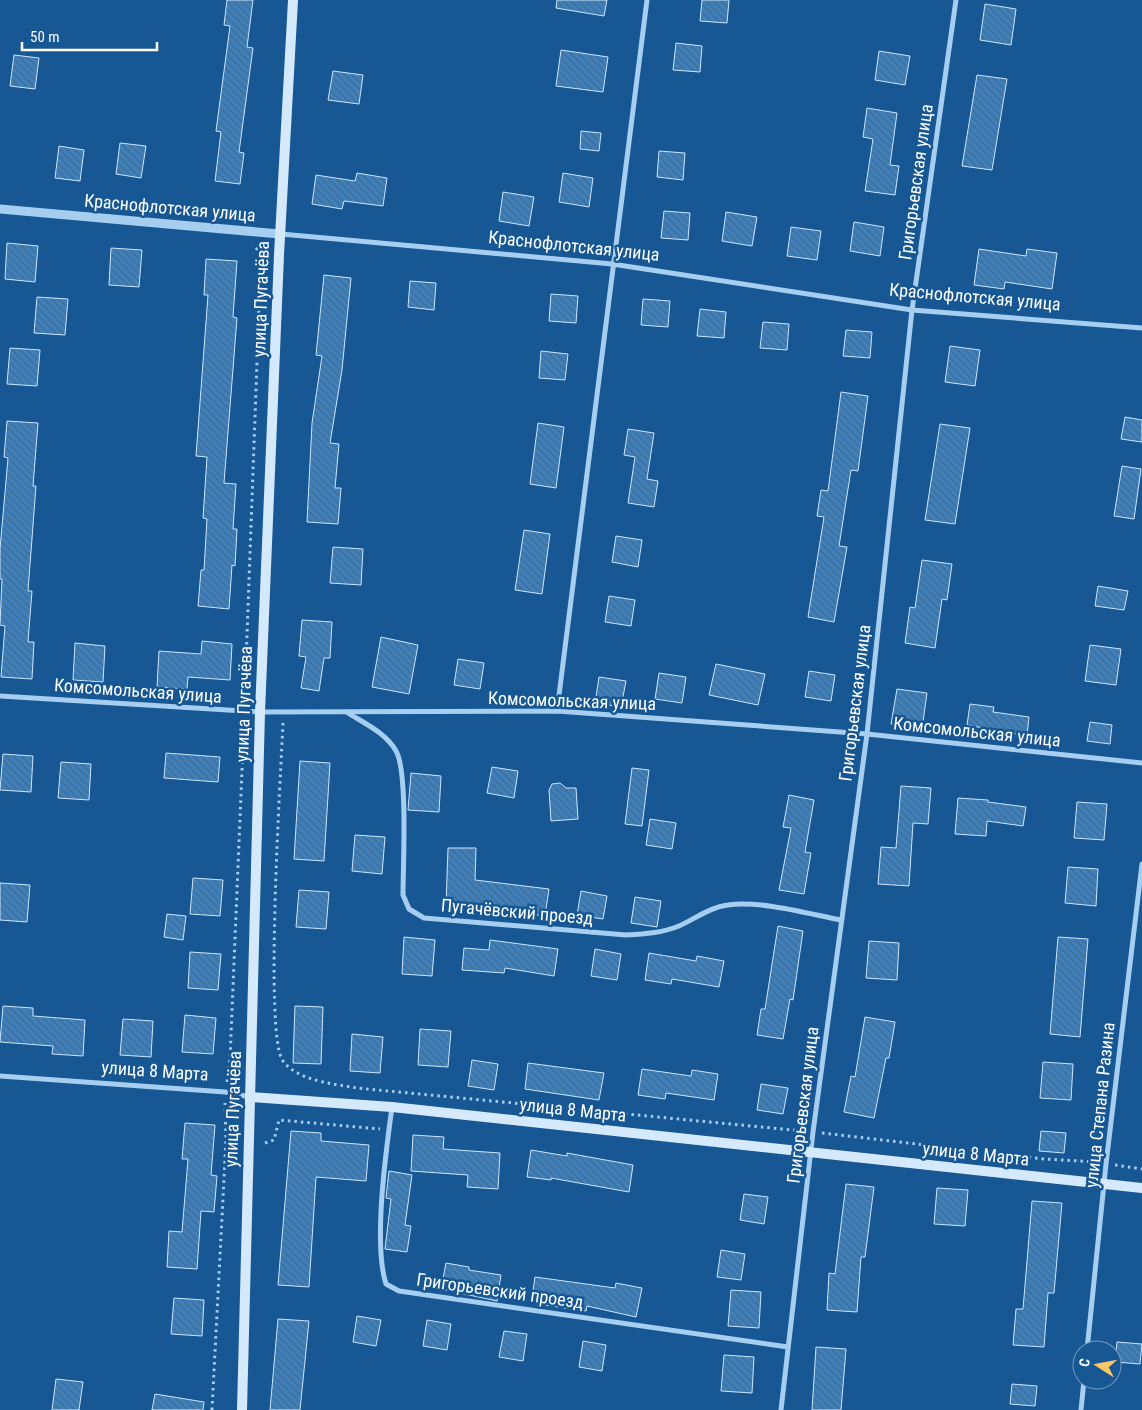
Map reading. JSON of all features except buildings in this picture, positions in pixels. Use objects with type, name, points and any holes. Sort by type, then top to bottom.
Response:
[{"type":"main road","name":"улица Пугачёва","points":[[242,1410],[260,712],[280,234],[293,0]]},
{"type":"main road","name":"улица 8 Марта","points":[[250,1097],[392,1107],[1142,1188]]},
{"type":"street","points":[[557,711],[612,264],[647,0]]},
{"type":"street","name":"Григорьевская улица","points":[[781,1410],[810,1151],[867,734],[912,310],[956,0]]},
{"type":"street","name":"Краснофлотская улица","points":[[0,209],[612,264],[912,310],[1142,328]]},
{"type":"street","name":"Комсомольская улица","points":[[0,696],[260,712],[557,711],[867,734],[1142,763]]},
{"type":"street","name":"Пугачёвский проезд","points":[[346,712],[376,730],[396,751],[402,776],[403,895],[409,909],[424,918],[626,934],[654,933],[678,927],[704,913],[727,905],[750,904],[841,920]]},
{"type":"street","name":"улица Степана Разина","points":[[1088,1340],[1106,1164],[1142,864]]},
{"type":"street","name":"улица 8 Марта","points":[[0,1076],[225,1092],[250,1097]]},
{"type":"street","name":"Григорьевский проезд","points":[[392,1107],[382,1203],[381,1269],[386,1284],[399,1291],[788,1347]]},
{"type":"street","points":[[1080,1410],[1083,1390]]},
{"type":"path","points":[[284,712],[274,1029],[282,1061],[296,1072],[313,1079],[357,1088],[813,1132],[1044,1159],[1084,1160],[1142,1169]]},
{"type":"path","points":[[265,1143],[274,1140],[279,1120],[389,1129]]}]
